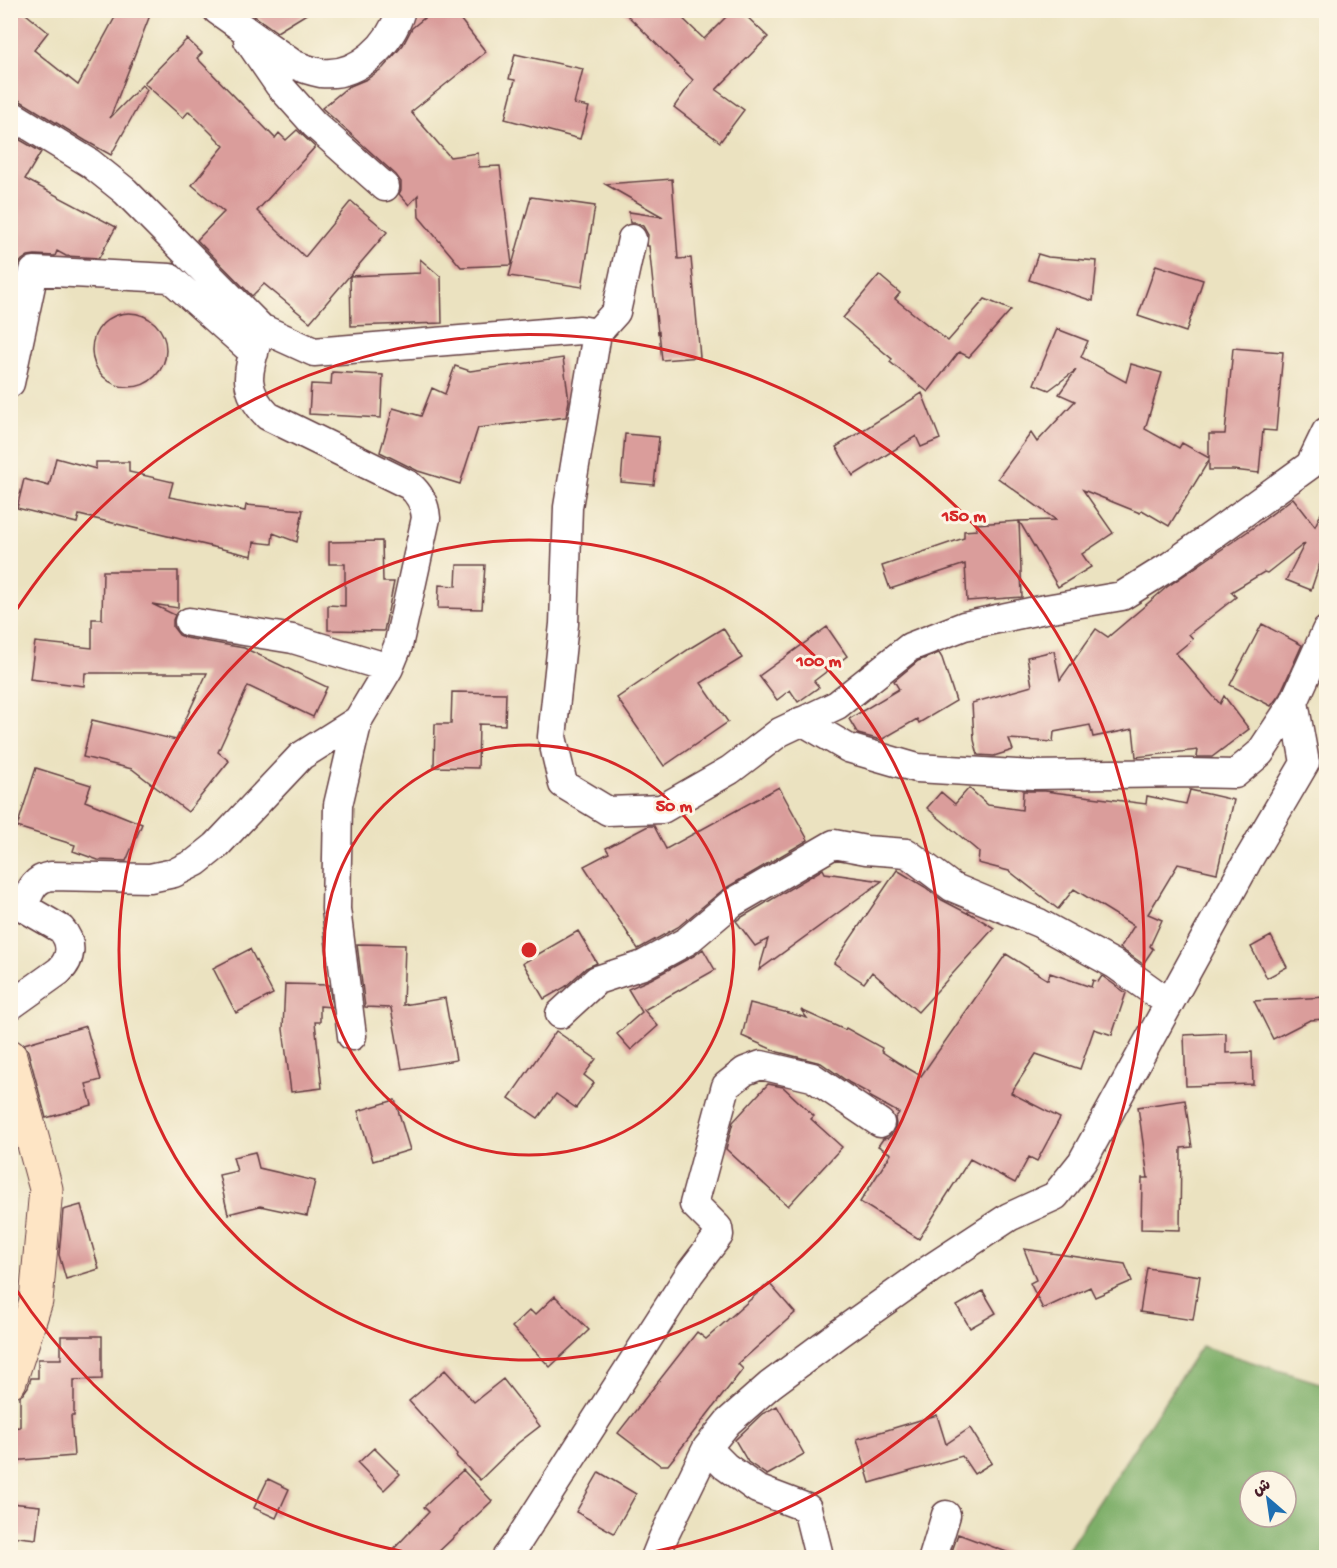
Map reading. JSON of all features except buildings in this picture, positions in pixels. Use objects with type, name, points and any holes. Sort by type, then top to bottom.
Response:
[{"type":"street","points":[[227,18],[293,64],[322,73],[351,68],[367,59],[391,34],[402,10]]},
{"type":"street","points":[[227,18],[279,85],[314,124],[385,187]]},
{"type":"street","points":[[10,114],[90,163],[125,191],[258,341]]},
{"type":"street","points":[[632,239],[616,312],[597,333],[568,507],[564,624],[552,737],[563,784],[608,811],[662,809],[730,770],[780,732],[837,705],[910,647],[964,626],[1122,596],[1170,566],[1310,465],[1326,432]]},
{"type":"street","points":[[10,383],[34,271],[170,278],[258,341],[314,352],[580,330],[597,333]]},
{"type":"street","points":[[258,341],[248,375],[249,387],[253,398],[268,416],[409,485],[423,503],[426,518],[398,645],[389,668],[358,720],[338,805],[336,909],[352,1036]]},
{"type":"street","points":[[189,622],[293,639],[389,668]]},
{"type":"street","points":[[802,721],[848,748],[917,768],[1033,775],[1235,774],[1260,753],[1294,702],[1326,631]]},
{"type":"street","points":[[655,1557],[707,1448],[728,1422],[770,1385],[930,1269],[1009,1217],[1056,1196],[1082,1162],[1247,861],[1305,763],[1294,702]]},
{"type":"street","points":[[10,1006],[59,971],[69,956],[68,938],[61,929],[17,904],[36,882],[46,877],[150,878],[174,873],[196,862],[216,846],[301,756],[358,720]]},
{"type":"street","points":[[560,1014],[597,980],[643,965],[687,941],[732,903],[834,844],[866,850],[907,853],[952,887],[1039,923],[1116,965],[1169,1003]]},
{"type":"street","points":[[10,1056],[46,1189],[36,1300],[10,1381]]},
{"type":"street","points":[[506,1557],[690,1273],[718,1235],[718,1228],[694,1204],[726,1086],[745,1071],[761,1065],[812,1077],[880,1123]]},
{"type":"street","points":[[707,1448],[725,1466],[757,1489],[807,1508],[818,1557]]},
{"type":"street","points":[[933,1557],[946,1515]]},
{"type":"green space","points":[[1201,1346],[1326,1385],[1326,1557],[1063,1557]]}]
